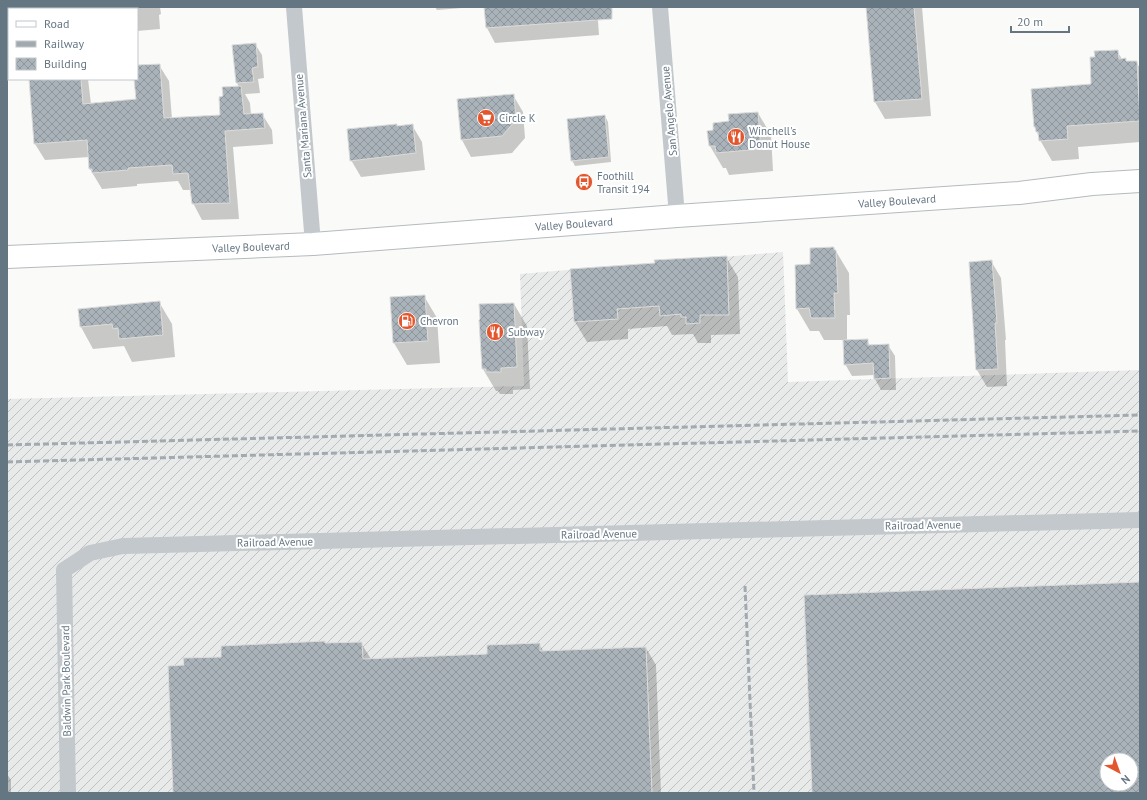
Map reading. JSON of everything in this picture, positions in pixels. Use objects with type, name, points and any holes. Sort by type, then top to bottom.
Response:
[{"type":"main road","name":"Valley Boulevard","points":[[7,257],[313,244],[678,216],[1019,193],[1092,184],[1140,181]]},
{"type":"street","name":"Santa Mariana Avenue","points":[[294,7],[313,244]]},
{"type":"street","name":"San Angelo Avenue","points":[[660,7],[678,216]]},
{"type":"street","name":"Railroad Avenue","points":[[64,570],[90,553],[123,546],[1140,520]]},
{"type":"street","name":"Baldwin Park Boulevard","points":[[64,570],[68,793]]},
{"type":"shaded area","points":[[783,252],[788,382],[1140,370],[1140,793],[7,793],[7,399],[524,386],[520,274]]},
{"type":"building","points":[[484,7],[612,7],[612,19],[486,28]]},
{"type":"building","points":[[866,7],[914,7],[922,99],[874,102]]},
{"type":"building","points":[[256,43],[258,67],[252,68],[254,82],[236,83],[232,45]]},
{"type":"building","points":[[1118,50],[1119,59],[1126,58],[1126,61],[1137,61],[1140,121],[1067,126],[1068,139],[1039,141],[1038,132],[1036,132],[1034,127],[1031,89],[1091,84],[1090,57],[1095,57],[1094,51]]},
{"type":"building","points":[[160,64],[164,118],[220,115],[219,97],[223,96],[222,87],[241,86],[244,114],[263,113],[265,128],[225,131],[230,203],[192,204],[188,173],[173,174],[172,165],[128,168],[128,170],[92,173],[92,169],[89,169],[87,140],[34,144],[29,80],[81,80],[83,104],[136,99],[134,80],[138,80],[138,65]]},
{"type":"building","name":"Circle K","points":[[514,94],[516,120],[502,136],[461,140],[457,99]]},
{"type":"building","points":[[758,112],[761,149],[716,153],[715,146],[709,146],[707,131],[713,130],[713,123],[729,121],[728,114]]},
{"type":"building","points":[[605,115],[609,157],[571,161],[567,119]]},
{"type":"building","points":[[397,124],[397,126],[413,124],[416,153],[350,161],[347,129]]},
{"type":"building","points":[[834,247],[834,250],[836,250],[838,293],[834,293],[835,318],[811,318],[809,308],[796,309],[795,265],[810,264],[810,248]]},
{"type":"building","points":[[727,256],[729,315],[700,315],[700,323],[686,324],[686,317],[681,317],[681,314],[660,316],[659,306],[617,309],[618,319],[574,322],[570,269],[655,263],[654,260]]},
{"type":"building","points":[[992,260],[997,323],[995,323],[998,369],[976,370],[969,262]]},
{"type":"building","points":[[425,295],[428,341],[393,343],[390,297]]},
{"type":"building","points":[[160,301],[163,335],[119,339],[118,328],[113,329],[112,324],[80,327],[78,309]]},
{"type":"building","points":[[514,303],[517,367],[501,368],[501,372],[486,372],[486,369],[482,369],[479,304]]},
{"type":"building","points":[[868,339],[868,345],[889,344],[890,378],[874,379],[873,363],[844,365],[843,340]]},
{"type":"building","points":[[1140,582],[1140,793],[812,793],[804,595]]},
{"type":"building","points":[[325,641],[325,643],[362,642],[363,659],[487,654],[487,645],[540,643],[540,651],[646,647],[652,793],[173,793],[168,666],[184,665],[183,658],[221,657],[221,646]]},
{"type":"railway","points":[[7,445],[1140,415]]},
{"type":"railway","points":[[7,462],[1140,431]]},
{"type":"railway","points":[[745,586],[754,793]]},
{"type":"place","name":"Circle K","points":[[486,118]]},
{"type":"place","name":"Winchell's Donut House","points":[[736,137]]},
{"type":"place","name":"Foothill Transit 194","points":[[584,182]]},
{"type":"place","name":"Chevron","points":[[407,321]]},
{"type":"place","name":"Subway","points":[[495,332]]}]
